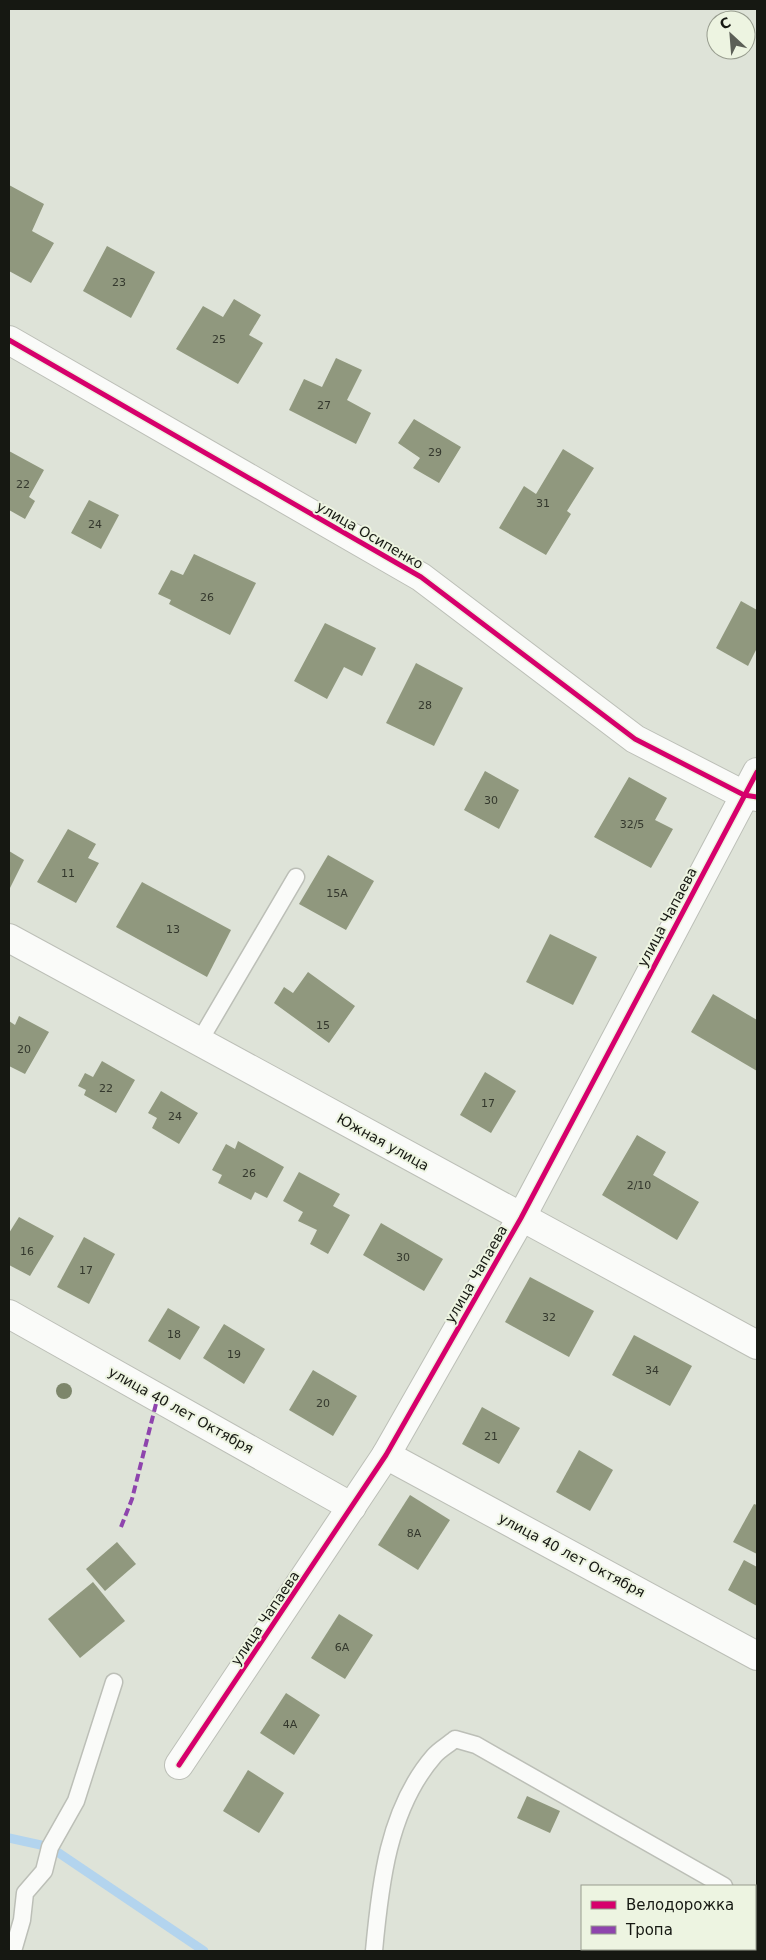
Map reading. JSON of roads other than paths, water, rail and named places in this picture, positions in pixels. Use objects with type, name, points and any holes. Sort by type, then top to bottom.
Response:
[{"type":"street","name":"улица Осипенко","points":[[9,340],[421,577],[636,739],[751,796]]},
{"type":"street","name":"улица Чапаева","points":[[179,1765],[386,1455],[521,1218],[751,796],[757,772]]},
{"type":"street","name":"Южная улица","points":[[9,938],[757,1345]]},
{"type":"street","name":"улица 40 лет Октября","points":[[9,1314],[158,1396],[352,1507]]},
{"type":"street","name":"улица 40 лет Октября","points":[[386,1455],[757,1656]]},
{"type":"lane","points":[[199,1042],[296,877]]},
{"type":"lane","points":[[13,1951],[22,1920],[25,1893],[44,1872],[50,1847],[76,1801],[114,1682]]},
{"type":"lane","points":[[374,1951],[379,1894],[394,1833],[412,1785],[435,1755],[454,1739],[476,1745],[722,1885]]},
{"type":"waterway","points":[[9,1838],[50,1847],[204,1951]]}]
